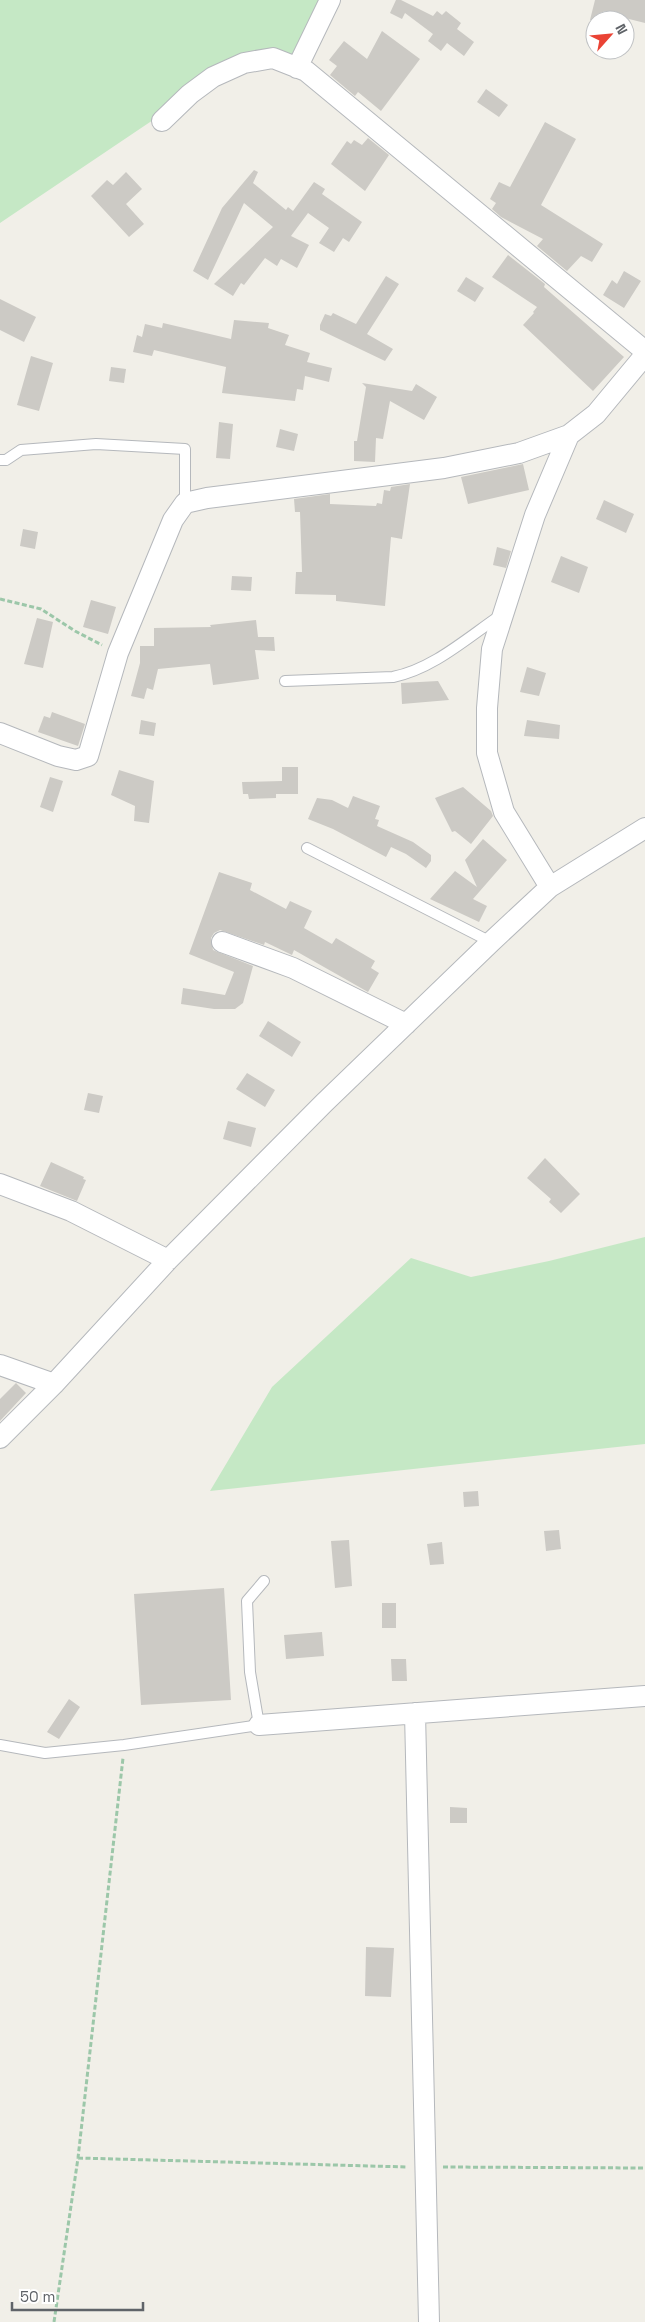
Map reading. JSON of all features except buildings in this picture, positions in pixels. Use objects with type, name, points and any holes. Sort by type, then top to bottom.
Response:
[{"type":"street","points":[[297,68],[330,0]]},
{"type":"street","points":[[162,121],[190,94],[213,76],[244,64],[273,58],[306,71],[645,351]]},
{"type":"street","points":[[0,733],[58,756],[76,760],[88,756],[118,653],[173,520],[185,503],[224,496],[444,468],[519,453],[569,436],[596,414],[645,355]]},
{"type":"street","points":[[550,887],[504,812],[487,753],[487,708],[492,650],[502,614],[535,515],[569,436]]},
{"type":"street","points":[[0,1438],[54,1384],[168,1260],[324,1103],[491,942],[550,887],[645,828]]},
{"type":"street","points":[[222,942],[293,968],[406,1024]]},
{"type":"street","points":[[0,1184],[71,1211],[168,1260]]},
{"type":"street","points":[[0,1366],[54,1384]]},
{"type":"street","points":[[260,1725],[645,1696]]},
{"type":"street","points":[[415,1713],[429,2322]]},
{"type":"lane","points":[[0,460],[6,460],[21,450],[96,444],[185,449],[185,503]]},
{"type":"lane","points":[[285,681],[392,677],[408,674],[422,668],[502,614]]},
{"type":"lane","points":[[307,848],[491,942]]},
{"type":"lane","points":[[0,1745],[45,1753],[124,1745],[260,1725],[250,1672],[247,1601],[264,1581]]},
{"type":"path","points":[[0,599],[41,609],[75,632],[118,653]]},
{"type":"path","points":[[54,2322],[78,2158],[124,1745]]},
{"type":"path","points":[[78,2158],[425,2167],[645,2168]]},
{"type":"green space","points":[[0,0],[321,0],[294,60],[267,53],[156,118],[0,223]]},
{"type":"green space","points":[[645,1237],[645,1444],[210,1491],[272,1387],[411,1258],[471,1277],[549,1261]]}]
